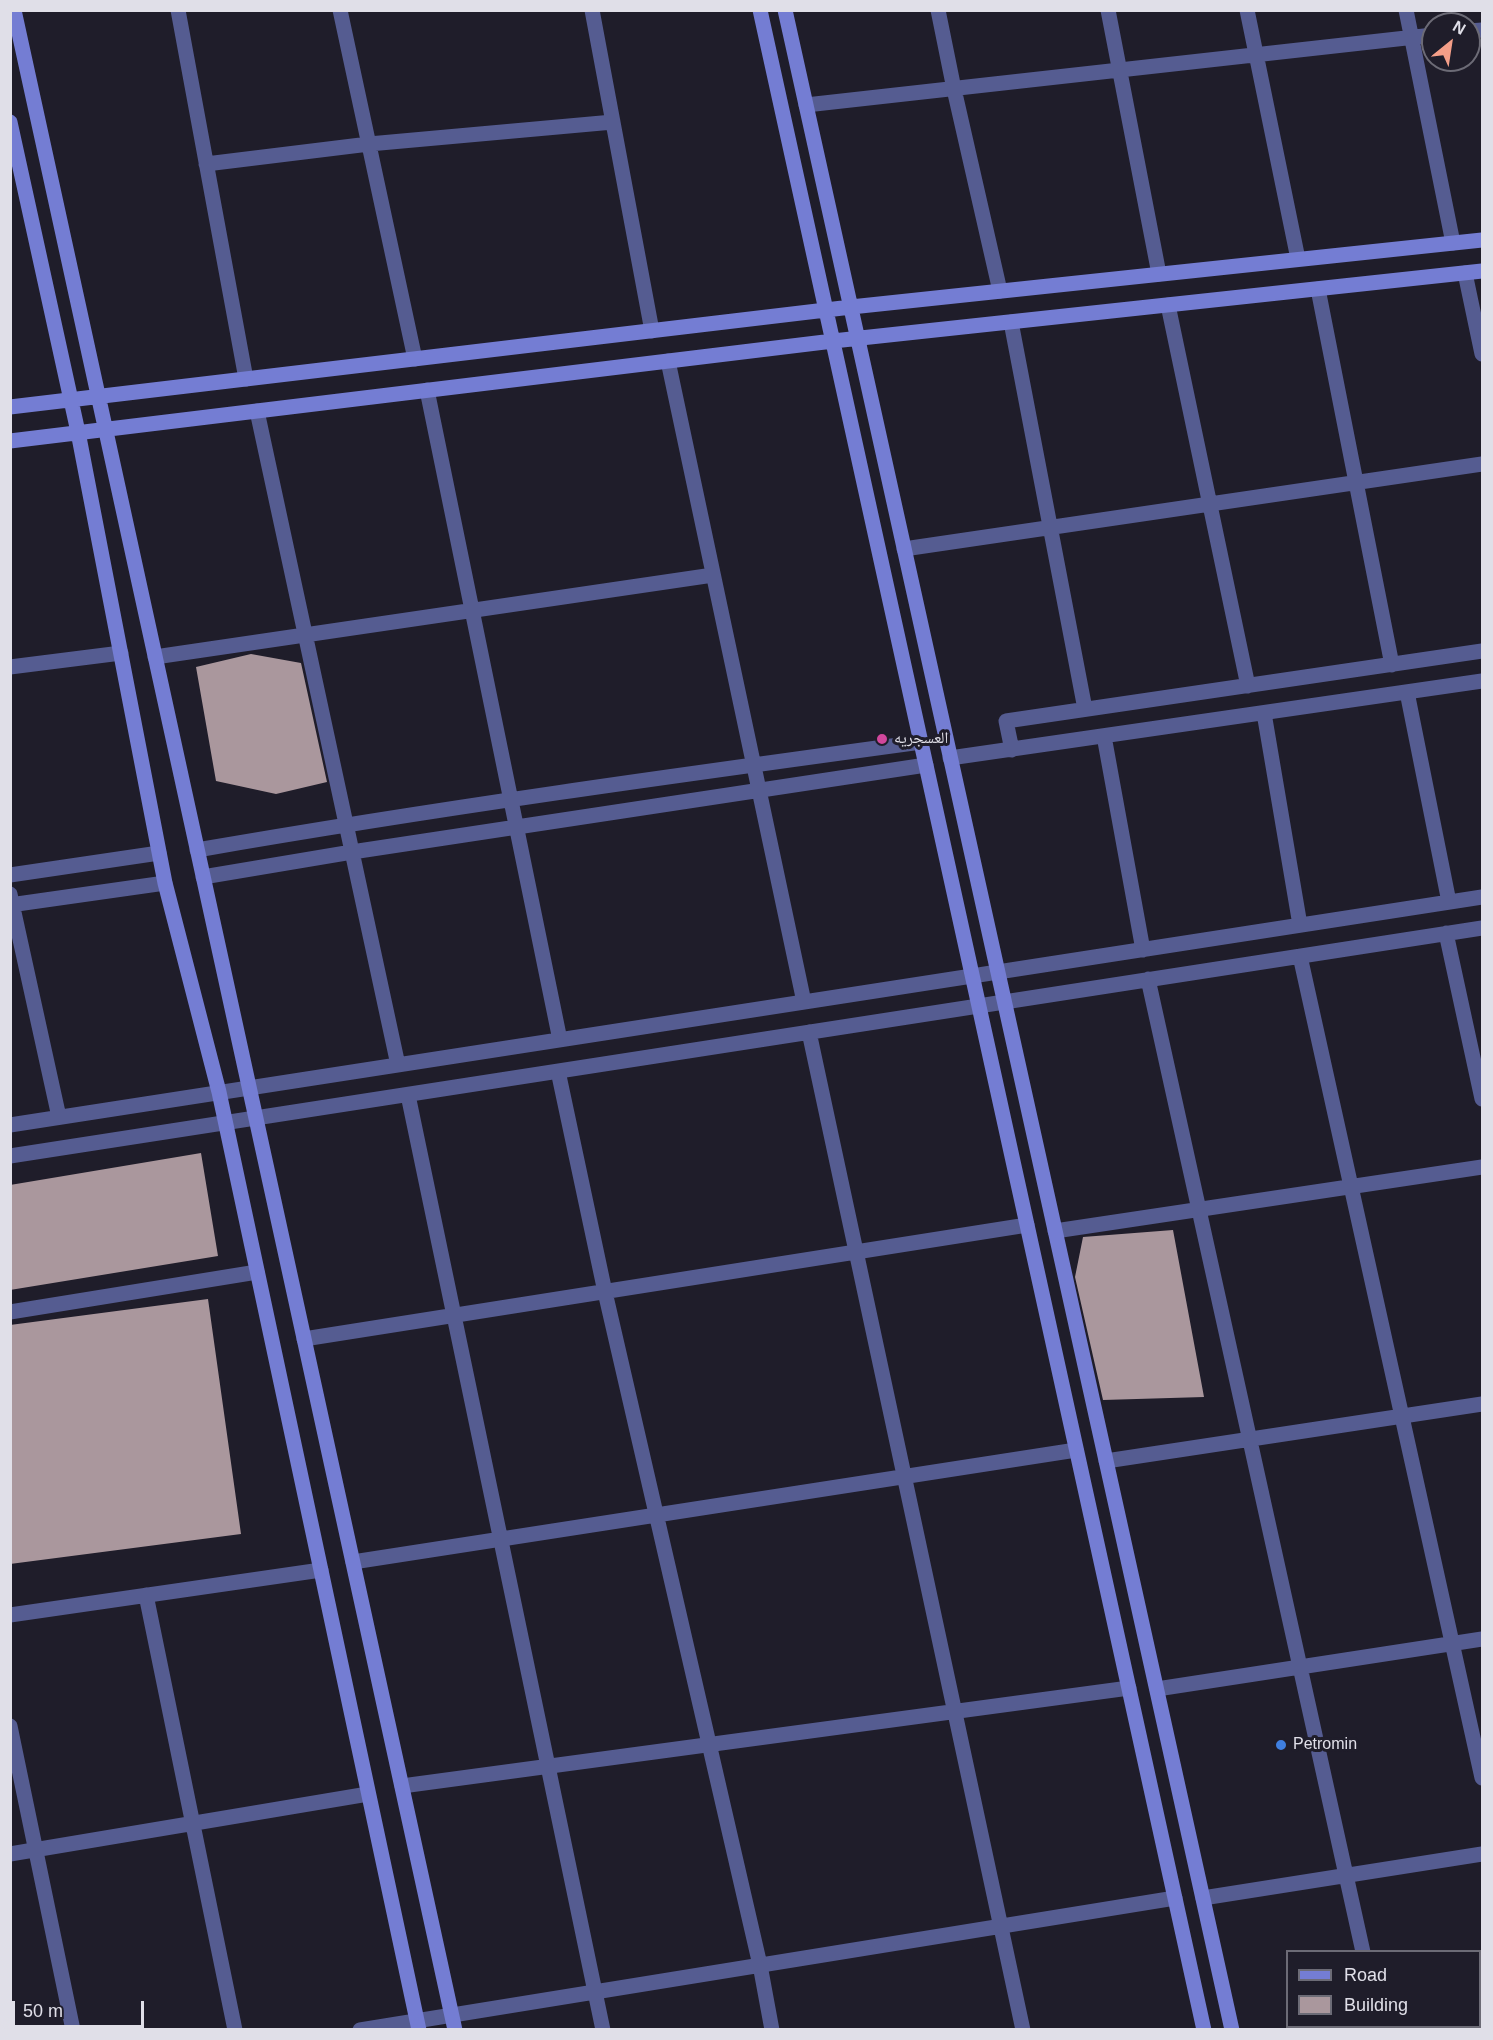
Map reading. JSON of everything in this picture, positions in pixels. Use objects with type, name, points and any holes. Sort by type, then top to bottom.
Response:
[{"type":"main road","points":[[14,10],[454,2022]]},
{"type":"main road","points":[[760,10],[1204,2030]]},
{"type":"main road","points":[[785,10],[1232,2030]]},
{"type":"main road","points":[[10,122],[16,164],[78,432],[165,883],[226,1123],[418,2025]]},
{"type":"main road","points":[[10,407],[851,307],[1482,240]]},
{"type":"main road","points":[[10,441],[858,338],[1482,271]]},
{"type":"street","points":[[178,10],[246,379]]},
{"type":"street","points":[[340,10],[415,359]]},
{"type":"street","points":[[592,10],[652,331]]},
{"type":"street","points":[[938,10],[1000,291]]},
{"type":"street","points":[[1108,10],[1159,274]]},
{"type":"street","points":[[1247,10],[1298,259]]},
{"type":"street","points":[[1406,10],[1453,243]]},
{"type":"street","points":[[806,105],[1421,37]]},
{"type":"street","points":[[206,164],[369,144],[613,122]]},
{"type":"street","points":[[1465,273],[1482,354]]},
{"type":"street","points":[[1318,289],[1392,665]]},
{"type":"street","points":[[1168,305],[1248,686]]},
{"type":"street","points":[[1011,322],[1085,709]]},
{"type":"street","points":[[668,361],[804,1002]]},
{"type":"street","points":[[427,390],[560,1040]]},
{"type":"street","points":[[257,411],[398,1065]]},
{"type":"street","points":[[904,549],[1482,464]]},
{"type":"street","points":[[155,657],[713,575]]},
{"type":"street","points":[[1012,750],[1006,721],[1482,651]]},
{"type":"street","points":[[10,668],[121,653]]},
{"type":"street","points":[[950,759],[1482,681]]},
{"type":"street","points":[[1407,692],[1449,902]]},
{"type":"street","points":[[1264,713],[1300,925]]},
{"type":"street","points":[[1104,736],[1143,950]]},
{"type":"street","points":[[197,850],[510,799],[921,742]]},
{"type":"street","points":[[203,877],[352,852],[516,829],[926,765]]},
{"type":"street","points":[[10,875],[159,853]]},
{"type":"street","points":[[59,1117],[11,902],[165,883]]},
{"type":"street","points":[[10,1125],[1482,897]]},
{"type":"street","points":[[10,1156],[1482,928]]},
{"type":"street","points":[[1446,933],[1482,1099]]},
{"type":"street","points":[[1300,956],[1482,1778]]},
{"type":"street","points":[[1148,980],[1363,1950]]},
{"type":"street","points":[[809,1032],[1023,2030]]},
{"type":"street","points":[[558,1071],[605,1292],[760,1965],[772,2030]]},
{"type":"street","points":[[408,1095],[603,2030]]},
{"type":"street","points":[[1055,1232],[1482,1167]]},
{"type":"street","points":[[304,1339],[1027,1226]]},
{"type":"street","points":[[10,1312],[257,1272]]},
{"type":"street","points":[[1106,1461],[1482,1404]]},
{"type":"street","points":[[353,1562],[1076,1450]]},
{"type":"street","points":[[10,1615],[321,1570]]},
{"type":"street","points":[[146,1595],[235,2030]]},
{"type":"street","points":[[1157,1689],[1482,1639]]},
{"type":"street","points":[[402,1786],[1129,1688]]},
{"type":"street","points":[[10,1726],[73,2030]]},
{"type":"street","points":[[10,1854],[368,1794]]},
{"type":"street","points":[[1203,1898],[1482,1854]]},
{"type":"street","points":[[360,2030],[454,2022],[595,1992],[1175,1898]]},
{"type":"building","points":[[251,654],[301,663],[327,782],[276,794],[216,781],[196,667]]},
{"type":"building","points":[[201,1153],[218,1256],[10,1290],[10,1185]]},
{"type":"building","points":[[1173,1230],[1204,1397],[1103,1400],[1075,1277],[1083,1237]]},
{"type":"building","points":[[208,1299],[241,1534],[10,1564],[10,1325]]},
{"type":"place","name":"العسجريه","points":[[882,739]]},
{"type":"place","name":"Petromin","points":[[1281,1745]]}]
